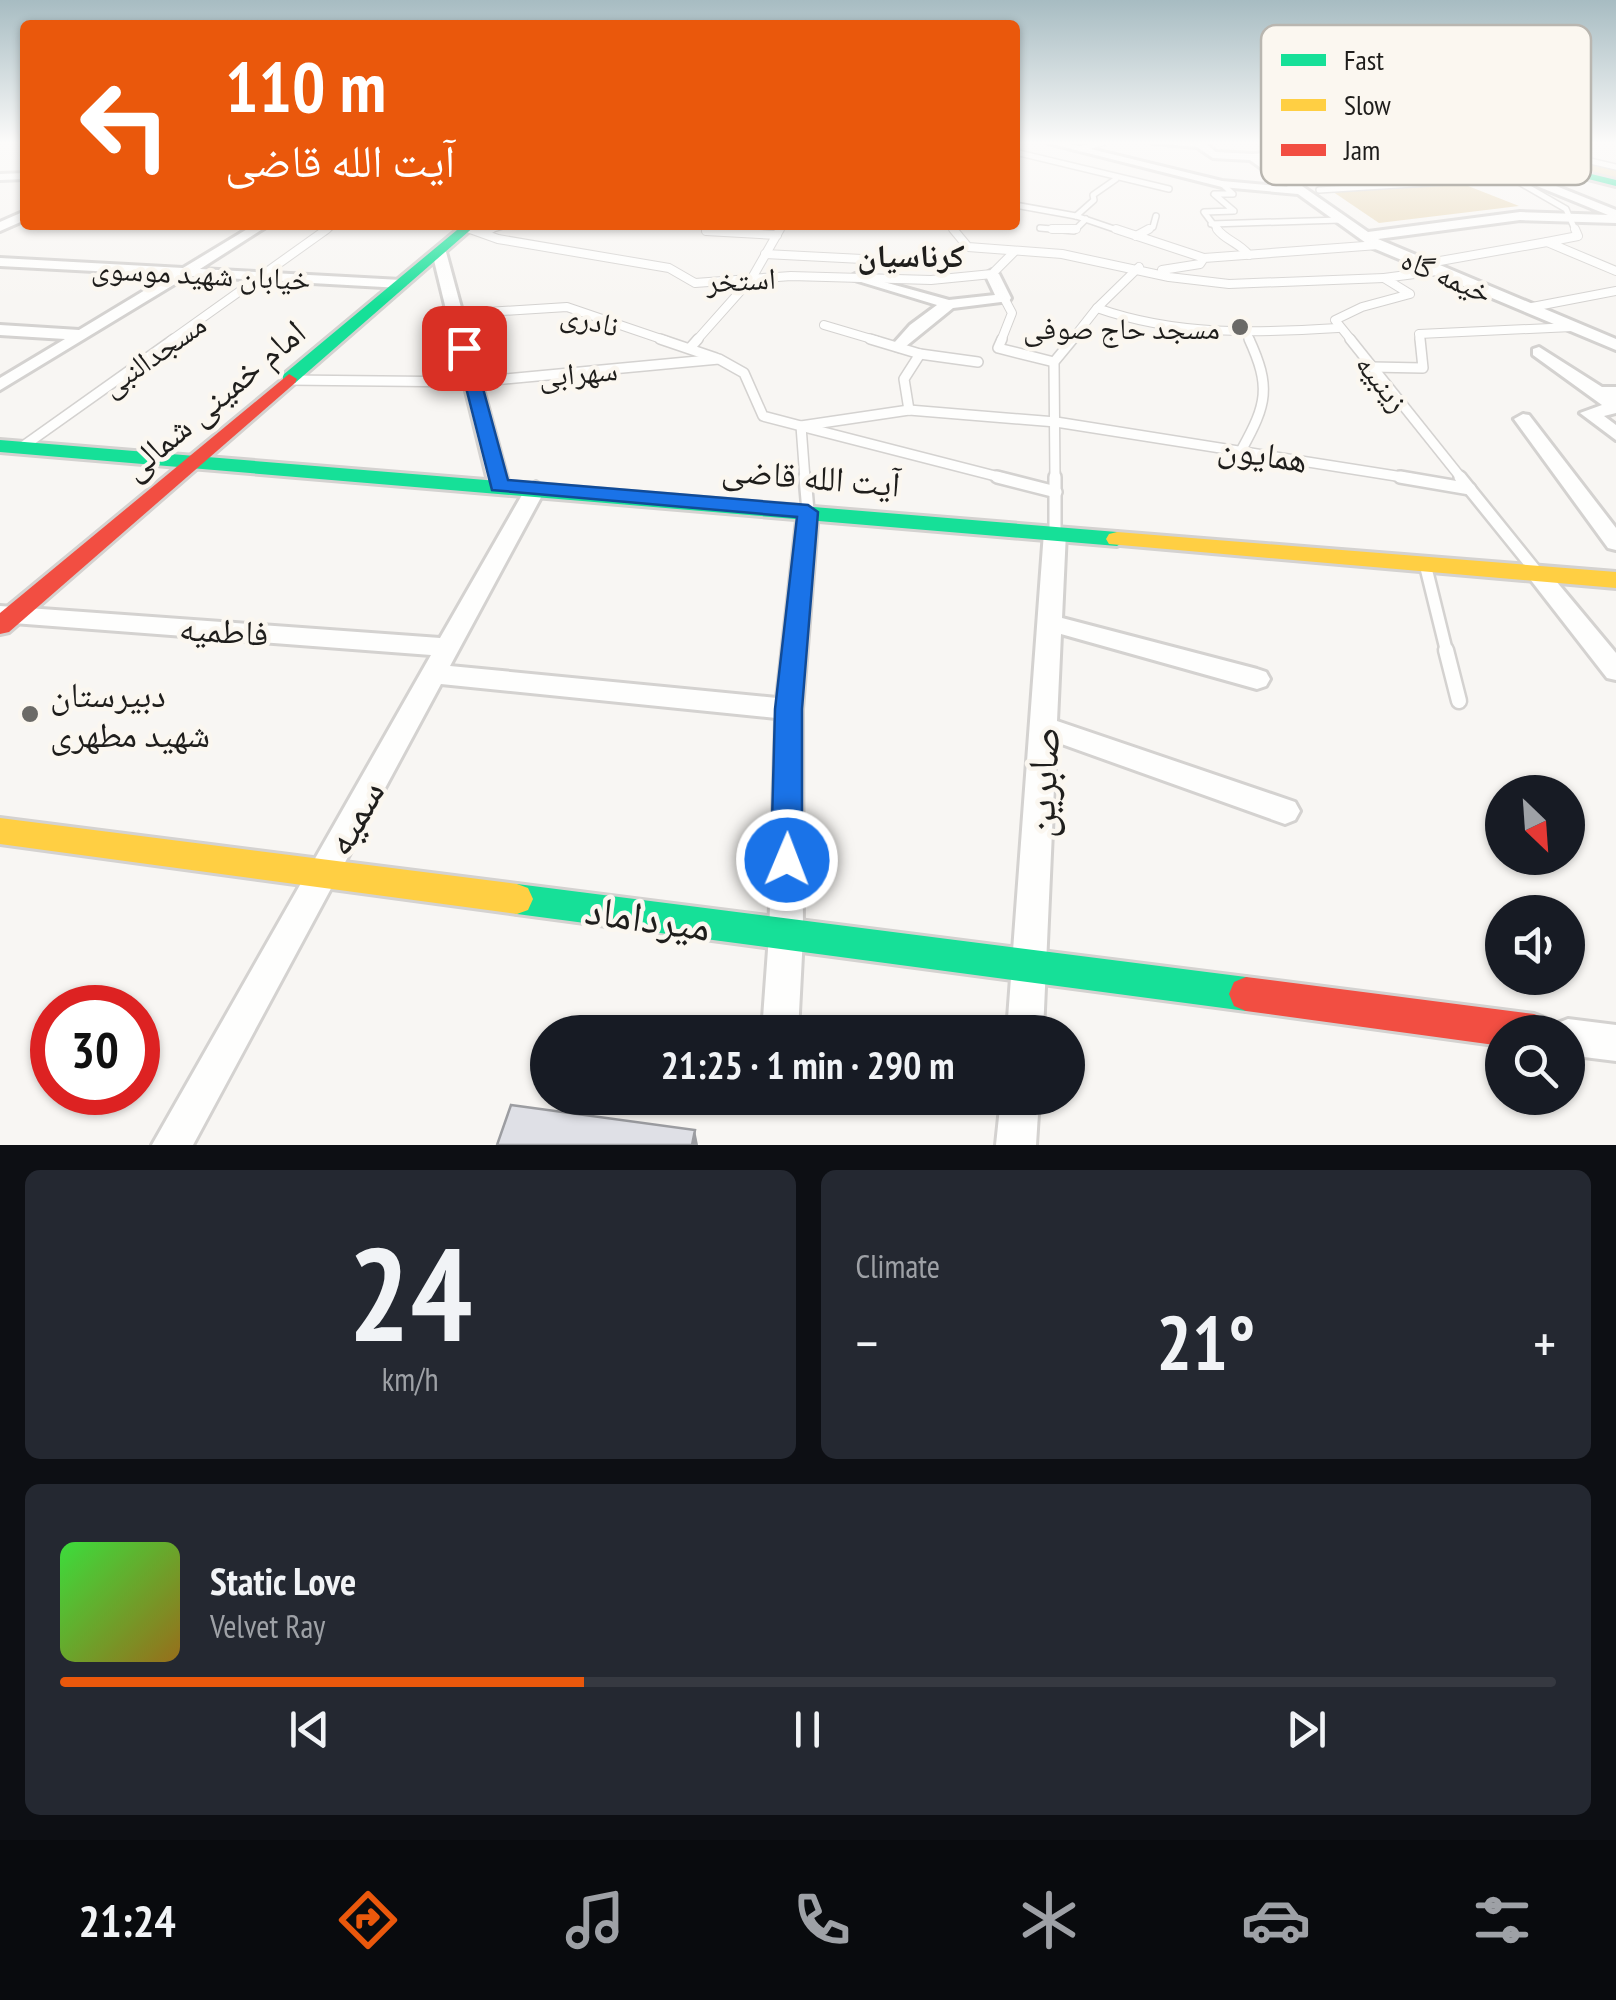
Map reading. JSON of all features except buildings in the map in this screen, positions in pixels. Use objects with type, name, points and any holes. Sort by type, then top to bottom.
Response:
[{"type":"main road","name":"امام خمینی شمالی","points":[[4,618],[439,252],[470,230]]},
{"type":"main road","name":"آیت الله قاضی","points":[[11,447],[1616,580]]},
{"type":"main road","name":"میرداماد","points":[[0,831],[1485,1026]]},
{"type":"street","name":"خیمه گاه","points":[[1307,196],[1363,237],[1381,240]]},
{"type":"street","name":"خیمه گاه","points":[[1327,196],[1381,240],[1430,268],[1616,345]]},
{"type":"street","points":[[1585,196],[1616,216]]},
{"type":"street","points":[[1381,240],[1520,216],[1616,216]]},
{"type":"street","points":[[0,385],[255,230]]},
{"type":"street","points":[[439,252],[500,486]]},
{"type":"street","name":"خیابان شهید موسوی","points":[[0,262],[401,284]]},
{"type":"street","points":[[855,278],[949,304],[1004,298],[992,274]]},
{"type":"street","points":[[900,346],[915,328],[949,304]]},
{"type":"street","points":[[0,330],[81,335]]},
{"type":"street","points":[[1540,352],[1607,392],[1615,408],[1588,412],[1616,434]]},
{"type":"street","points":[[1523,419],[1616,543]]},
{"type":"street","name":"سمیه","points":[[172,1145],[536,488]]},
{"type":"street","points":[[781,1015],[789,709],[808,512]]},
{"type":"street","name":"صابرین","points":[[1026,1015],[1055,532]]},
{"type":"street","points":[[1538,574],[1616,671]]},
{"type":"street","name":"فاطمیه","points":[[4,618],[448,647]]},
{"type":"street","points":[[1050,624],[1256,679]]},
{"type":"street","points":[[433,674],[789,709]]},
{"type":"street","points":[[1044,727],[1285,811]]},
{"type":"street","points":[[1585,1039],[1616,1043]]},
{"type":"street","points":[[1016,1145],[1019,1115]]},
{"type":"lane","points":[[1076,216],[1093,196]]},
{"type":"lane","points":[[1217,196],[1234,211],[1204,212],[1224,238],[1237,241],[1248,255]]},
{"type":"lane","points":[[954,230],[968,247],[1062,254],[1229,284],[1384,278],[1578,236],[1569,214],[1542,196]]},
{"type":"lane","points":[[1020,206],[1076,216],[1204,258],[1381,240]]},
{"type":"lane","points":[[1136,236],[1153,226],[1156,216]]},
{"type":"lane","points":[[1040,228],[1074,232],[1086,219]]},
{"type":"lane","points":[[1211,224],[1340,220]]},
{"type":"lane","name":"مسجدالنبی","points":[[11,447],[326,230]]},
{"type":"lane","name":"استخر","points":[[477,230],[498,240],[669,268],[695,283],[752,278],[931,280],[992,274]]},
{"type":"lane","points":[[690,348],[752,278],[779,230]]},
{"type":"lane","points":[[706,231],[776,235]]},
{"type":"lane","points":[[1547,242],[1616,271]]},
{"type":"lane","points":[[992,274],[1014,252]]},
{"type":"lane","points":[[766,254],[862,259]]},
{"type":"lane","points":[[1151,271],[1188,268],[1204,258]]},
{"type":"lane","points":[[1055,532],[1054,362],[1097,308],[1139,267]]},
{"type":"lane","name":"زینبیه","points":[[1384,278],[1410,294],[1379,306],[1356,305],[1335,320],[1338,328],[1538,574]]},
{"type":"lane","points":[[1527,308],[1616,291]]},
{"type":"lane","points":[[1004,298],[1012,313],[998,348],[1054,362]]},
{"type":"lane","name":"نادری","points":[[455,314],[566,307],[720,359]]},
{"type":"lane","points":[[1097,308],[1122,319],[1248,334],[1338,328]]},
{"type":"lane","points":[[824,325],[920,354],[978,362]]},
{"type":"lane","points":[[1371,367],[1423,368],[1418,334],[1572,327]]},
{"type":"lane","points":[[1242,449],[1266,404],[1265,372],[1248,334]]},
{"type":"lane","points":[[909,410],[904,379],[920,354]]},
{"type":"lane","points":[[720,359],[744,372],[763,416],[1056,492]]},
{"type":"lane","name":"سهرابی","points":[[288,380],[473,382],[720,359]]},
{"type":"lane","name":"همایون","points":[[801,426],[909,410],[1056,422],[1242,449],[1470,489]]},
{"type":"lane","points":[[801,426],[808,512]]},
{"type":"lane","points":[[1425,564],[1459,701]]},
{"type":"shaded area","points":[[1340,196],[1495,196],[1519,206],[1379,223]]},
{"type":"traffic: fast","points":[[289,379],[464,230]]},
{"type":"traffic: fast","points":[[0,446],[1117,539]]},
{"type":"traffic: fast","points":[[517,899],[1246,994]]},
{"type":"traffic: slow","points":[[1117,539],[1616,580]]},
{"type":"traffic: slow","points":[[0,831],[517,899]]},
{"type":"traffic: jam","points":[[0,626],[289,379]]},
{"type":"traffic: jam","points":[[1246,994],[1485,1026]]},
{"type":"place","name":"مسجد حاج صوفی","points":[[1240,327]]},
{"type":"place","name":"دبیرستان شهید مطهری","points":[[30,714]]},
{"type":"district","name":"کرناسیان","points":[[911,255]]},
{"type":"route","points":[[464,348],[500,486],[808,512],[789,709],[787,860]]}]
